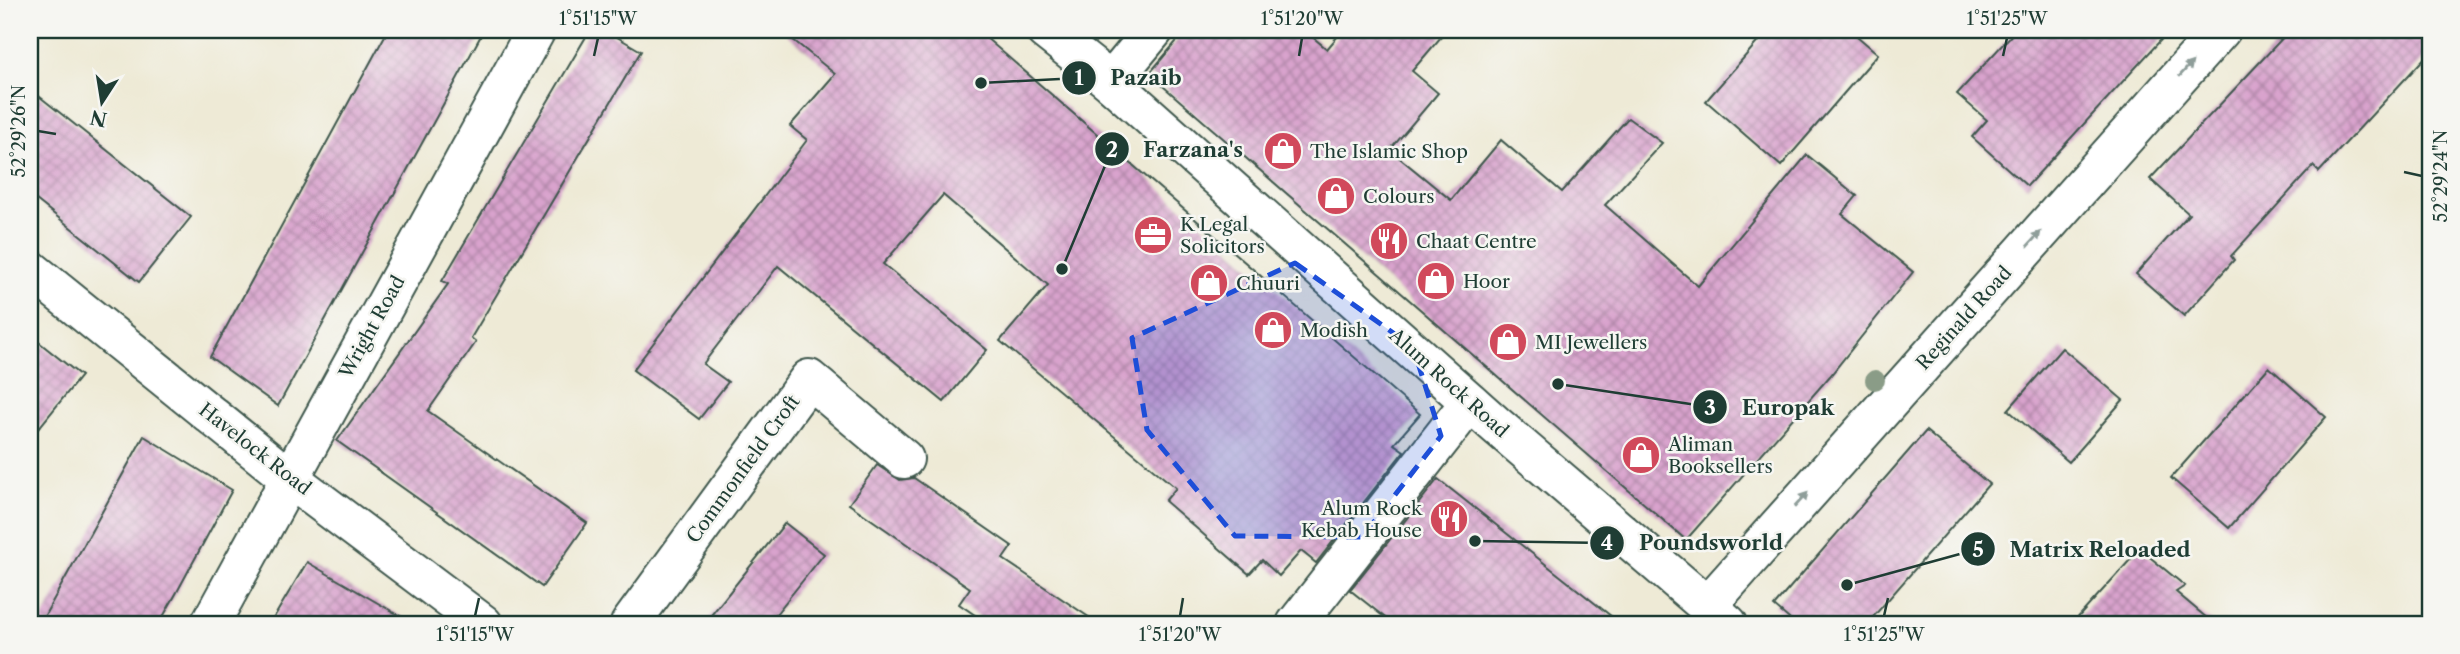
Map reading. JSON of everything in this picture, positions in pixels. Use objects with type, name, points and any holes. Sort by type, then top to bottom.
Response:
[{"type":"street","name":"Wright Road","points":[[210,624],[536,30]]},
{"type":"street","name":"Alum Rock Road","points":[[1045,30],[1111,82],[1470,402],[1718,615]]},
{"type":"street","points":[[1111,82],[1154,30]]},
{"type":"street","name":"Reginald Road","points":[[1718,615],[2221,30]]},
{"type":"street","name":"Havelock Road","points":[[30,269],[289,478],[483,624]]},
{"type":"street","name":"Commonfield Croft","points":[[629,624],[809,380],[904,459]]},
{"type":"street","points":[[1296,624],[1470,402]]},
{"type":"highlighted area","points":[[1295,263],[1413,347],[1441,436],[1362,537],[1235,536],[1147,430],[1132,338]]},
{"type":"building","points":[[388,30],[484,30],[278,406],[210,357]]},
{"type":"building","points":[[590,30],[605,30],[641,51],[471,338],[476,342],[428,411],[587,523],[542,587],[337,441],[448,284],[442,281]]},
{"type":"building","points":[[781,30],[977,30],[1420,414],[1394,444],[1404,451],[1316,563],[1301,551],[1279,576],[1262,560],[1249,574],[1165,501],[1176,488],[1000,341],[1048,285],[943,195],[883,264],[987,350],[944,402],[778,266],[703,364],[728,382],[699,419],[633,370],[807,140],[790,126],[835,74]]},
{"type":"building","points":[[1186,30],[1304,30],[1327,49],[1343,30],[1447,30],[1412,71],[1438,93],[1390,150],[1451,200],[1501,140],[1562,192],[1628,118],[1662,143],[1605,205],[1698,286],[1807,155],[1857,196],[1842,214],[1913,272],[1830,376],[1686,540],[1149,74]]},
{"type":"building","points":[[1768,30],[1850,30],[1878,54],[1781,166],[1706,101]]},
{"type":"building","points":[[2016,30],[2170,30],[2027,186],[1972,137],[1987,120],[1957,94]]},
{"type":"building","points":[[2290,30],[2430,30],[2430,52],[2319,172],[2313,166],[2231,256],[2234,260],[2184,316],[2136,274],[2189,214],[2150,179]]},
{"type":"building","points":[[30,89],[191,217],[139,282],[30,195]]},
{"type":"building","points":[[30,335],[81,376],[30,439]]},
{"type":"building","points":[[2062,348],[2123,400],[2069,462],[2008,410]]},
{"type":"building","points":[[2269,367],[2326,417],[2229,528],[2171,478]]},
{"type":"building","points":[[1926,431],[1989,484],[1867,624],[1795,624],[1774,606]]},
{"type":"building","points":[[144,436],[232,490],[177,592],[159,624],[40,624]]},
{"type":"building","points":[[877,465],[900,480],[914,478],[1012,546],[1003,559],[1099,624],[988,624],[959,604],[970,588],[849,504]]},
{"type":"building","points":[[1438,479],[1621,624],[1393,624],[1350,590]]},
{"type":"building","points":[[785,523],[824,554],[768,624],[704,624]]},
{"type":"building","points":[[2140,549],[2185,586],[2176,592],[2214,624],[2072,624]]},
{"type":"building","points":[[307,562],[414,624],[270,624]]},
{"type":"place","name":"Pazaib","points":[[981,83]]},
{"type":"place","name":"The Islamic Shop","points":[[1283,151]]},
{"type":"place","name":"Colours","points":[[1336,196]]},
{"type":"place","name":"K Legal Solicitors","points":[[1153,235]]},
{"type":"place","name":"Chaat Centre","points":[[1389,241]]},
{"type":"place","name":"Farzana's","points":[[1062,269]]},
{"type":"place","name":"Hoor","points":[[1436,281]]},
{"type":"place","name":"Chuuri","points":[[1209,283]]},
{"type":"place","name":"Modish","points":[[1273,330]]},
{"type":"place","name":"MI Jewellers","points":[[1508,342]]},
{"type":"place","name":"Europak","points":[[1558,384]]},
{"type":"place","name":"Aliman Booksellers","points":[[1641,455]]},
{"type":"place","name":"Alum Rock Kebab House","points":[[1449,519]]},
{"type":"place","name":"Poundsworld","points":[[1475,541]]},
{"type":"place","name":"Matrix Reloaded","points":[[1847,585]]}]
